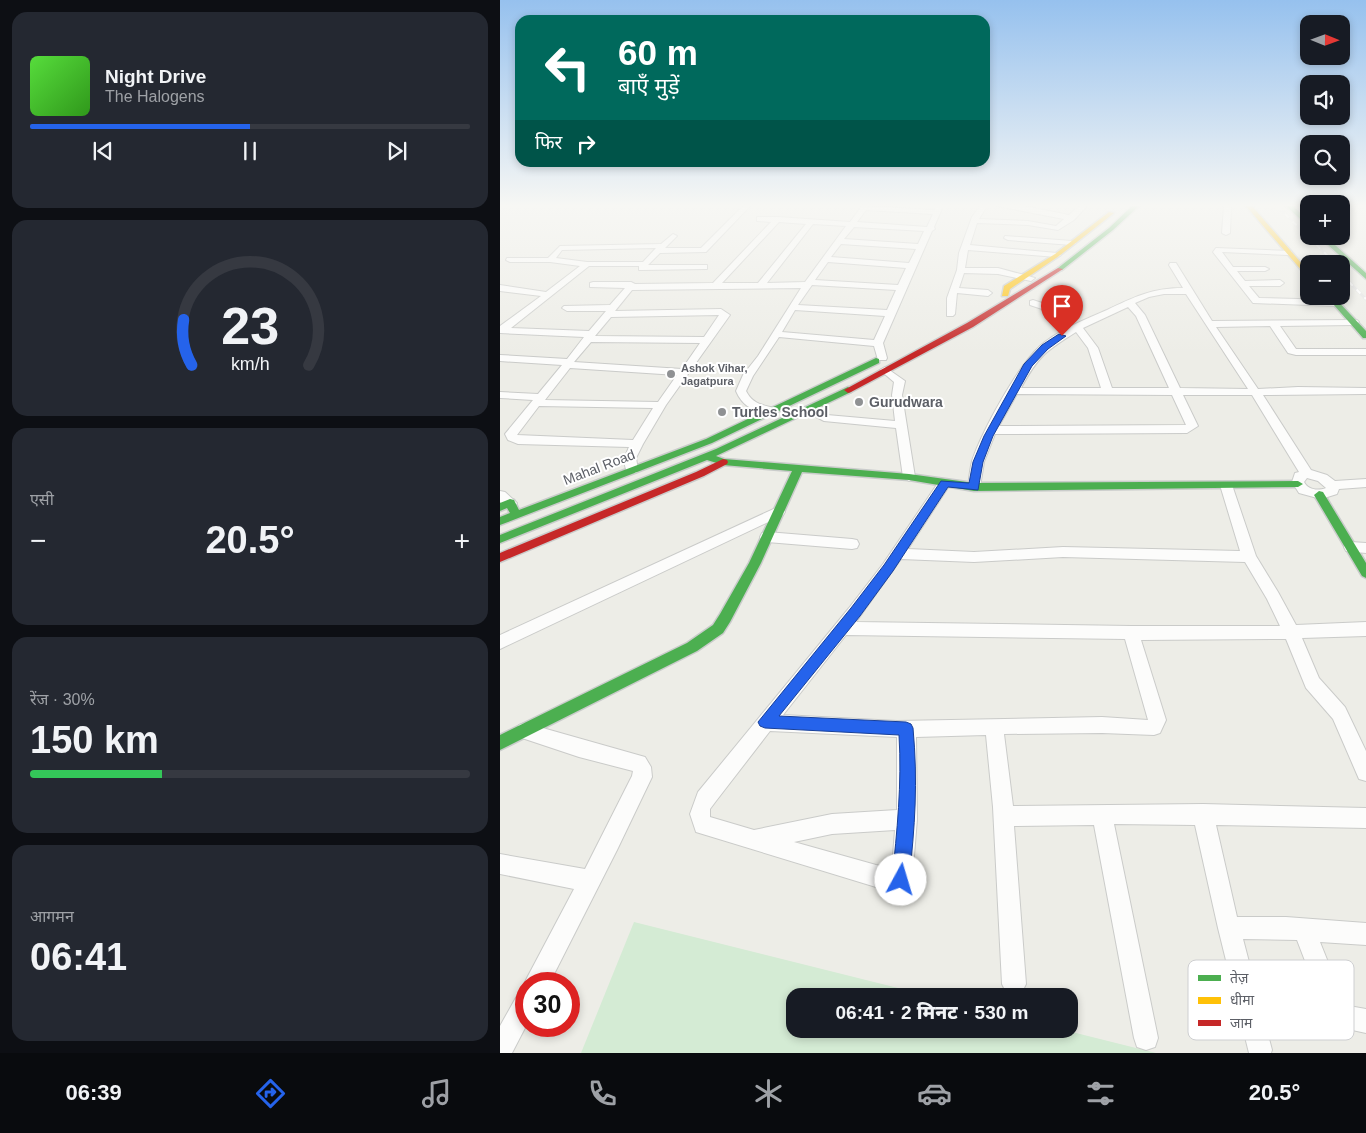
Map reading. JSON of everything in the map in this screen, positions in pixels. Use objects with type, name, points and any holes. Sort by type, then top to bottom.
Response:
[{"type":"main road","points":[[1040,285],[1063,255]]},
{"type":"main road","points":[[1060,260],[1067,255]]},
{"type":"main road","points":[[1060,260],[1068,255]]},
{"type":"main road","points":[[500,539],[615,495],[809,410],[885,370],[1006,298],[1040,285],[1088,255]]},
{"type":"main road","points":[[1290,255],[1300,267]]},
{"type":"main road","points":[[1342,255],[1366,277]]},
{"type":"main road","name":"Mahal Road","points":[[500,521],[506,505],[632,470],[709,440],[1006,298]]},
{"type":"main road","points":[[1337,305],[1366,336]]},
{"type":"main road","points":[[706,456],[723,462],[909,477],[974,487],[1298,484]]},
{"type":"main road","points":[[500,558],[700,474],[723,462]]},
{"type":"main road","points":[[500,743],[692,647],[718,629],[756,563],[799,467]]},
{"type":"main road","points":[[1319,495],[1366,572]]},
{"type":"street","points":[[550,260],[554,255]]},
{"type":"street","points":[[637,444],[518,440],[505,434],[539,400],[653,255]]},
{"type":"street","points":[[715,286],[744,255]]},
{"type":"street","points":[[761,285],[785,255]]},
{"type":"street","points":[[773,411],[755,408],[744,400],[741,391],[748,375],[829,255]]},
{"type":"street","points":[[878,343],[889,313],[917,255]]},
{"type":"street","points":[[950,314],[950,305],[961,270],[963,255]]},
{"type":"street","points":[[1025,255],[1060,260]]},
{"type":"street","points":[[1220,255],[1241,284],[1258,302],[1300,301]]},
{"type":"street","points":[[826,259],[912,266]]},
{"type":"street","points":[[510,260],[550,260],[587,264],[637,276],[715,286],[808,284],[901,288]]},
{"type":"street","points":[[500,330],[549,295],[587,264]]},
{"type":"street","points":[[1173,265],[1271,415],[1286,443],[1307,474]]},
{"type":"street","points":[[593,285],[637,276],[704,267]]},
{"type":"street","points":[[1230,269],[1265,269]]},
{"type":"street","points":[[961,270],[998,271],[1040,285]]},
{"type":"street","points":[[1241,284],[1280,283]]},
{"type":"street","points":[[500,288],[549,295]]},
{"type":"street","points":[[954,290],[988,293]]},
{"type":"street","points":[[974,487],[978,462],[992,430],[1029,364],[1045,347],[1076,328],[1146,295],[1164,291],[1189,291]]},
{"type":"street","points":[[992,430],[1187,429],[1192,426],[1174,392],[1140,315],[1128,302]]},
{"type":"street","points":[[1033,303],[1063,313]]},
{"type":"street","points":[[792,307],[889,313]]},
{"type":"street","points":[[567,308],[610,311],[724,313],[725,316],[684,372],[637,444],[630,458],[632,470]]},
{"type":"street","points":[[500,316],[518,318]]},
{"type":"street","points":[[1210,324],[1354,322]]},
{"type":"street","points":[[1272,323],[1292,351],[1366,352]]},
{"type":"street","points":[[1076,328],[1084,333],[1095,349],[1107,391]]},
{"type":"street","points":[[500,330],[588,336],[708,340]]},
{"type":"street","points":[[776,334],[878,343],[890,354]]},
{"type":"street","points":[[502,361],[684,372]]},
{"type":"street","points":[[885,370],[900,381],[897,395],[909,477]]},
{"type":"street","points":[[1015,391],[1366,391]]},
{"type":"street","points":[[500,395],[539,400],[661,406]]},
{"type":"street","points":[[809,410],[824,418],[902,425]]},
{"type":"street","points":[[1332,485],[1332,492],[1319,495],[1308,492],[1298,484],[1297,479],[1299,476],[1307,474],[1319,476],[1332,485],[1366,483]]},
{"type":"street","points":[[906,728],[909,773],[901,880],[876,876],[703,825],[700,820],[699,808],[765,722],[843,628],[897,554],[945,483]]},
{"type":"street","points":[[1226,485],[1249,558],[1273,596],[1291,632],[1312,683],[1339,713],[1366,772]]},
{"type":"street","points":[[500,642],[778,512]]},
{"type":"street","points":[[767,537],[852,544]]},
{"type":"street","points":[[1351,547],[1366,548]]},
{"type":"street","points":[[897,554],[974,557],[1063,552],[1249,558]]},
{"type":"street","points":[[843,628],[1131,632],[1291,632],[1366,629]]},
{"type":"street","points":[[765,722],[906,728],[1102,725],[1154,727],[1157,720],[1131,632]]},
{"type":"street","points":[[994,726],[1003,816],[1014,984]]},
{"type":"street","points":[[525,731],[579,748],[638,763],[642,767],[642,777],[542,972]]},
{"type":"street","points":[[1102,814],[1146,1038]]},
{"type":"street","points":[[1003,816],[1203,814],[1366,818]]},
{"type":"street","points":[[1203,814],[1237,960]]},
{"type":"street","points":[[756,840],[832,824],[907,819]]},
{"type":"street","points":[[500,864],[590,881]]},
{"type":"street","points":[[1229,928],[1366,934]]},
{"type":"street","points":[[1304,930],[1316,960]]},
{"type":"street","points":[[500,1051],[515,1023]]},
{"type":"street","points":[[1257,1040],[1260,1050]]},
{"type":"green space","points":[[634,922],[898,988],[786,988],[786,1038],[1078,1038],[1078,1034],[1156,1053],[581,1053]]},
{"type":"railway","points":[[1350,283],[1366,299]]},
{"type":"traffic: fast","points":[[1060,269],[1078,255]]},
{"type":"traffic: fast","points":[[1342,255],[1366,277]]},
{"type":"traffic: fast","points":[[1337,305],[1366,336]]},
{"type":"traffic: fast","points":[[500,521],[709,441],[876,361]]},
{"type":"traffic: fast","points":[[500,539],[720,451],[848,390]]},
{"type":"traffic: fast","points":[[706,456],[723,462],[909,477],[974,487],[1298,484]]},
{"type":"traffic: fast","points":[[500,743],[692,647],[718,629],[755,563],[799,467]]},
{"type":"traffic: fast","points":[[1319,495],[1366,573]]},
{"type":"traffic: fast","points":[[500,507],[510,503],[516,515]]},
{"type":"traffic: slow","points":[[1005,294],[1007,288],[1057,255]]},
{"type":"traffic: slow","points":[[1291,255],[1300,266]]},
{"type":"traffic: jam","points":[[848,390],[970,325],[1060,269]]},
{"type":"traffic: jam","points":[[500,558],[700,474],[723,462]]},
{"type":"place","name":"Ashok Vihar, Jagatpura","points":[[671,374]]},
{"type":"place","name":"Gurudwara","points":[[859,402]]},
{"type":"place","name":"Turtles School","points":[[722,412]]},
{"type":"route","points":[[901,880],[909,773],[906,728],[765,722],[856,612],[945,483],[974,487],[978,462],[988,436],[1015,391],[1016,386],[1029,364],[1045,347],[1062,336]]}]
